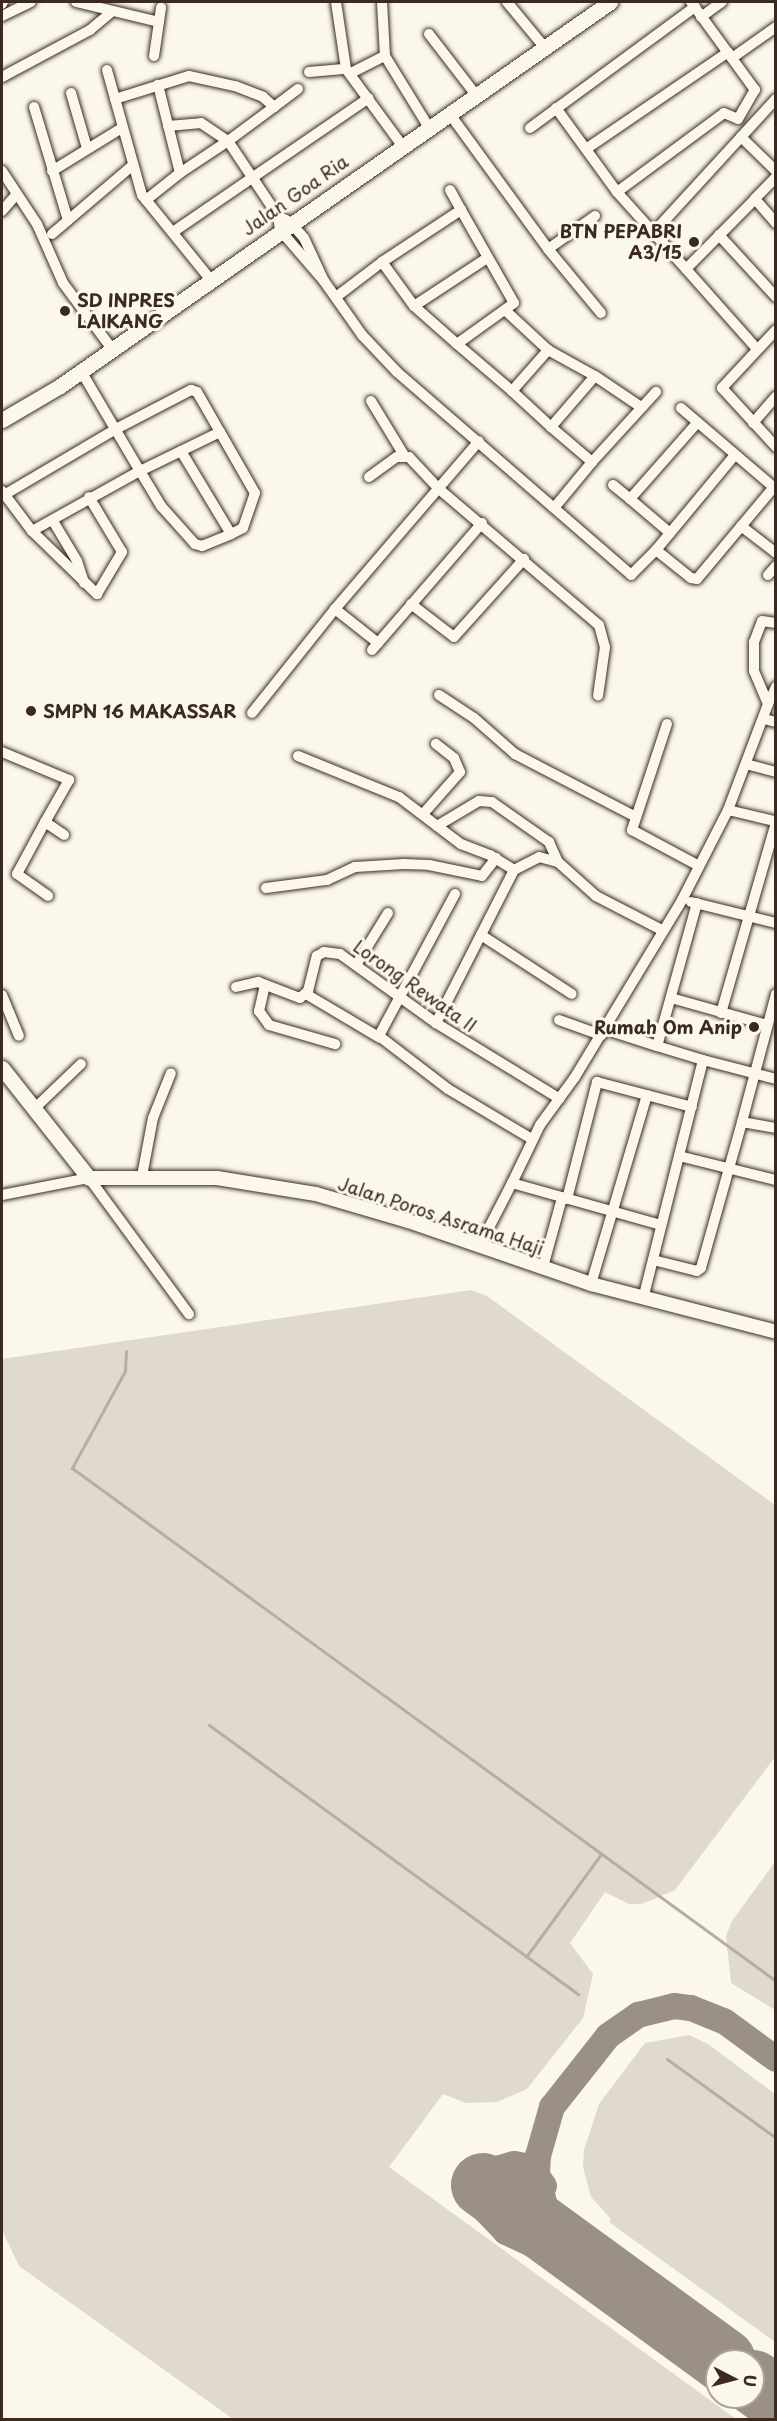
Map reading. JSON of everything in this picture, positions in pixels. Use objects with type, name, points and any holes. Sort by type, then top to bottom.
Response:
[{"type":"main road","name":"Jalan Goa Ria","points":[[2,420],[81,371],[210,279],[283,223],[476,95],[610,2]]},
{"type":"main road","points":[[2,1068],[88,1178]]},
{"type":"street","points":[[2,16],[32,2]]},
{"type":"street","points":[[76,2],[110,13],[159,22]]},
{"type":"street","points":[[336,2],[349,71],[401,144]]},
{"type":"street","points":[[382,2],[385,56],[428,126]]},
{"type":"street","points":[[507,2],[545,48]]},
{"type":"street","points":[[530,128],[696,8],[722,2]]},
{"type":"street","points":[[154,56],[162,8]]},
{"type":"street","points":[[617,192],[724,113],[738,119],[755,92],[696,8]]},
{"type":"street","points":[[2,77],[90,30],[110,13]]},
{"type":"street","points":[[586,149],[776,27]]},
{"type":"street","points":[[429,34],[476,95]]},
{"type":"street","points":[[309,72],[349,71],[385,56]]},
{"type":"street","points":[[107,70],[133,165],[146,201],[210,279]]},
{"type":"street","points":[[115,99],[187,76],[211,79],[259,95],[274,107]]},
{"type":"street","points":[[158,85],[180,173]]},
{"type":"street","points":[[146,201],[180,173],[298,89]]},
{"type":"street","points":[[71,93],[87,148]]},
{"type":"street","points":[[173,232],[369,98]]},
{"type":"street","points":[[654,232],[776,99]]},
{"type":"street","points":[[34,107],[68,220]]},
{"type":"street","points":[[556,108],[617,192],[758,349]]},
{"type":"street","points":[[449,113],[548,249],[601,313]]},
{"type":"street","points":[[168,126],[201,123],[228,141],[283,223],[309,245],[324,280],[375,351],[631,575],[656,550],[734,456]]},
{"type":"street","points":[[52,171],[122,128]]},
{"type":"street","points":[[741,137],[776,171]]},
{"type":"street","points":[[52,234],[133,165]]},
{"type":"street","points":[[2,171],[15,196],[37,224],[63,283],[112,349]]},
{"type":"street","points":[[686,269],[776,177]]},
{"type":"street","points":[[450,190],[513,300],[505,310],[457,344]]},
{"type":"street","points":[[2,211],[15,196]]},
{"type":"street","points":[[755,199],[776,223]]},
{"type":"street","points":[[336,297],[382,262],[460,210]]},
{"type":"street","points":[[548,249],[595,216]]},
{"type":"street","points":[[719,235],[776,297]]},
{"type":"street","points":[[414,306],[487,258]]},
{"type":"street","points":[[382,262],[414,306],[592,462]]},
{"type":"street","points":[[505,310],[548,350],[595,376],[641,407]]},
{"type":"street","points":[[776,330],[722,388],[776,447]]},
{"type":"street","points":[[512,391],[548,350]]},
{"type":"street","points":[[81,371],[116,429],[161,506],[195,544],[202,546],[245,526],[256,496],[195,390],[116,429],[3,493],[32,531],[93,593],[100,592],[122,552],[89,497]]},
{"type":"street","points":[[551,427],[595,376]]},
{"type":"street","points":[[554,508],[592,462],[656,392]]},
{"type":"street","points":[[753,423],[776,397]]},
{"type":"street","points":[[371,401],[404,455],[439,489],[524,559],[601,629],[605,647],[598,696]]},
{"type":"street","points":[[656,550],[691,578],[697,579],[775,488],[734,456],[681,408]]},
{"type":"street","points":[[630,499],[696,423]]},
{"type":"street","points":[[32,531],[53,521],[89,497],[220,432]]},
{"type":"street","points":[[252,713],[334,609],[479,441]]},
{"type":"street","points":[[181,451],[231,534]]},
{"type":"street","points":[[369,477],[404,455]]},
{"type":"street","points":[[613,485],[670,533]]},
{"type":"street","points":[[53,521],[77,561],[84,583]]},
{"type":"street","points":[[334,609],[375,647],[482,523]]},
{"type":"street","points":[[741,526],[776,553]]},
{"type":"street","points":[[411,604],[454,637],[524,559]]},
{"type":"street","points":[[768,704],[758,685],[752,655],[762,621],[776,623]]},
{"type":"street","points":[[479,1247],[532,1139],[575,1077],[682,900],[728,810],[776,687]]},
{"type":"street","points":[[439,695],[474,718],[515,754],[634,816]]},
{"type":"street","points":[[764,719],[776,722]]},
{"type":"street","points":[[667,724],[634,816],[634,833],[699,866]]},
{"type":"street","points":[[423,814],[460,772],[454,758],[435,744]]},
{"type":"street","points":[[2,752],[69,780],[17,874],[48,896]]},
{"type":"street","points":[[298,756],[399,797],[461,844],[496,858],[514,870]]},
{"type":"street","points":[[746,764],[776,772]]},
{"type":"street","points":[[437,826],[479,801],[492,802],[549,842],[558,862],[596,896],[662,930]]},
{"type":"street","points":[[721,1013],[775,821],[728,810]]},
{"type":"street","points":[[45,822],[64,835]]},
{"type":"street","points":[[436,1023],[514,870],[539,857],[558,862]]},
{"type":"street","points":[[266,888],[327,880],[355,867],[404,864],[429,865],[482,876],[496,858]]},
{"type":"street","points":[[380,1038],[380,1029],[455,894]]},
{"type":"street","points":[[682,900],[776,923]]},
{"type":"street","points":[[657,1046],[697,903]]},
{"type":"street","points":[[356,965],[388,913]]},
{"type":"street","points":[[481,935],[572,994]]},
{"type":"street","name":"Lorong Rewata II","points":[[306,994],[320,953],[340,954],[436,1023],[560,1099]]},
{"type":"street","points":[[236,987],[254,981],[295,998],[306,994],[380,1038],[448,1089],[532,1139]]},
{"type":"street","points":[[265,985],[259,1011],[268,1025],[335,1044]]},
{"type":"street","points":[[653,1260],[699,1270],[742,1122],[752,1073],[776,994]]},
{"type":"street","points":[[2,995],[5,1016],[19,1036]]},
{"type":"street","points":[[671,998],[767,1025]]},
{"type":"street","points":[[559,1020],[776,1079]]},
{"type":"street","points":[[643,1299],[703,1060]]},
{"type":"street","points":[[34,1108],[81,1064]]},
{"type":"street","points":[[142,1176],[153,1118],[171,1073]]},
{"type":"street","points":[[575,1077],[692,1107]]},
{"type":"street","points":[[543,1267],[597,1082]]},
{"type":"street","points":[[591,1284],[647,1095]]},
{"type":"street","points":[[742,1122],[776,1128]]},
{"type":"street","points":[[679,1156],[776,1180]]},
{"type":"street","name":"Jalan Poros Asrama Haji","points":[[88,1178],[142,1176],[218,1178],[316,1194],[399,1218],[591,1284],[776,1332]]},
{"type":"street","points":[[2,1195],[88,1178],[189,1314]]},
{"type":"street","points":[[512,1183],[661,1225]]},
{"type":"shaded area","points":[[471,1290],[487,1296],[775,1505],[775,1757],[675,1890],[642,1904],[629,1904],[605,1892],[570,1943],[593,1974],[583,2018],[527,2089],[497,2102],[466,2103],[443,2094],[389,2167],[705,2396],[705,2409],[722,2409],[736,2419],[233,2419],[19,2266],[2,2230],[2,1359]]},
{"type":"shaded area","points":[[775,1862],[775,2010],[731,1983],[726,1936],[732,1921]]},
{"type":"shaded area","points":[[689,2035],[708,2044],[775,2094],[775,2342],[609,2222],[611,2219],[591,2197],[583,2167],[584,2150],[599,2104],[645,2043]]},
{"type":"waterway","points":[[126,1351],[125,1371],[72,1468],[776,1981]]},
{"type":"waterway","points":[[209,1725],[578,1994]]},
{"type":"waterway","points":[[526,1957],[601,1854]]},
{"type":"waterway","points":[[667,2059],[776,2138]]},
{"type":"taxiway","points":[[584,2259],[562,2240],[547,2215],[537,2173],[538,2156],[552,2107],[608,2036],[638,2015],[674,2006],[691,2008],[724,2021],[776,2059]]},
{"type":"taxiway","points":[[544,2186],[530,2167],[514,2164],[500,2168],[486,2188],[486,2211],[506,2232],[621,2286]]},
{"type":"runway","points":[[483,2185],[708,2349]]},
{"type":"runway","points":[[765,2391],[776,2399]]},
{"type":"place","name":"BTN PEPABRI A3/15","points":[[694,242]]},
{"type":"place","name":"SD INPRES LAIKANG","points":[[65,311]]},
{"type":"place","name":"SMPN 16 MAKASSAR","points":[[31,711]]},
{"type":"place","name":"Rumah Om Anip","points":[[754,1027]]}]
